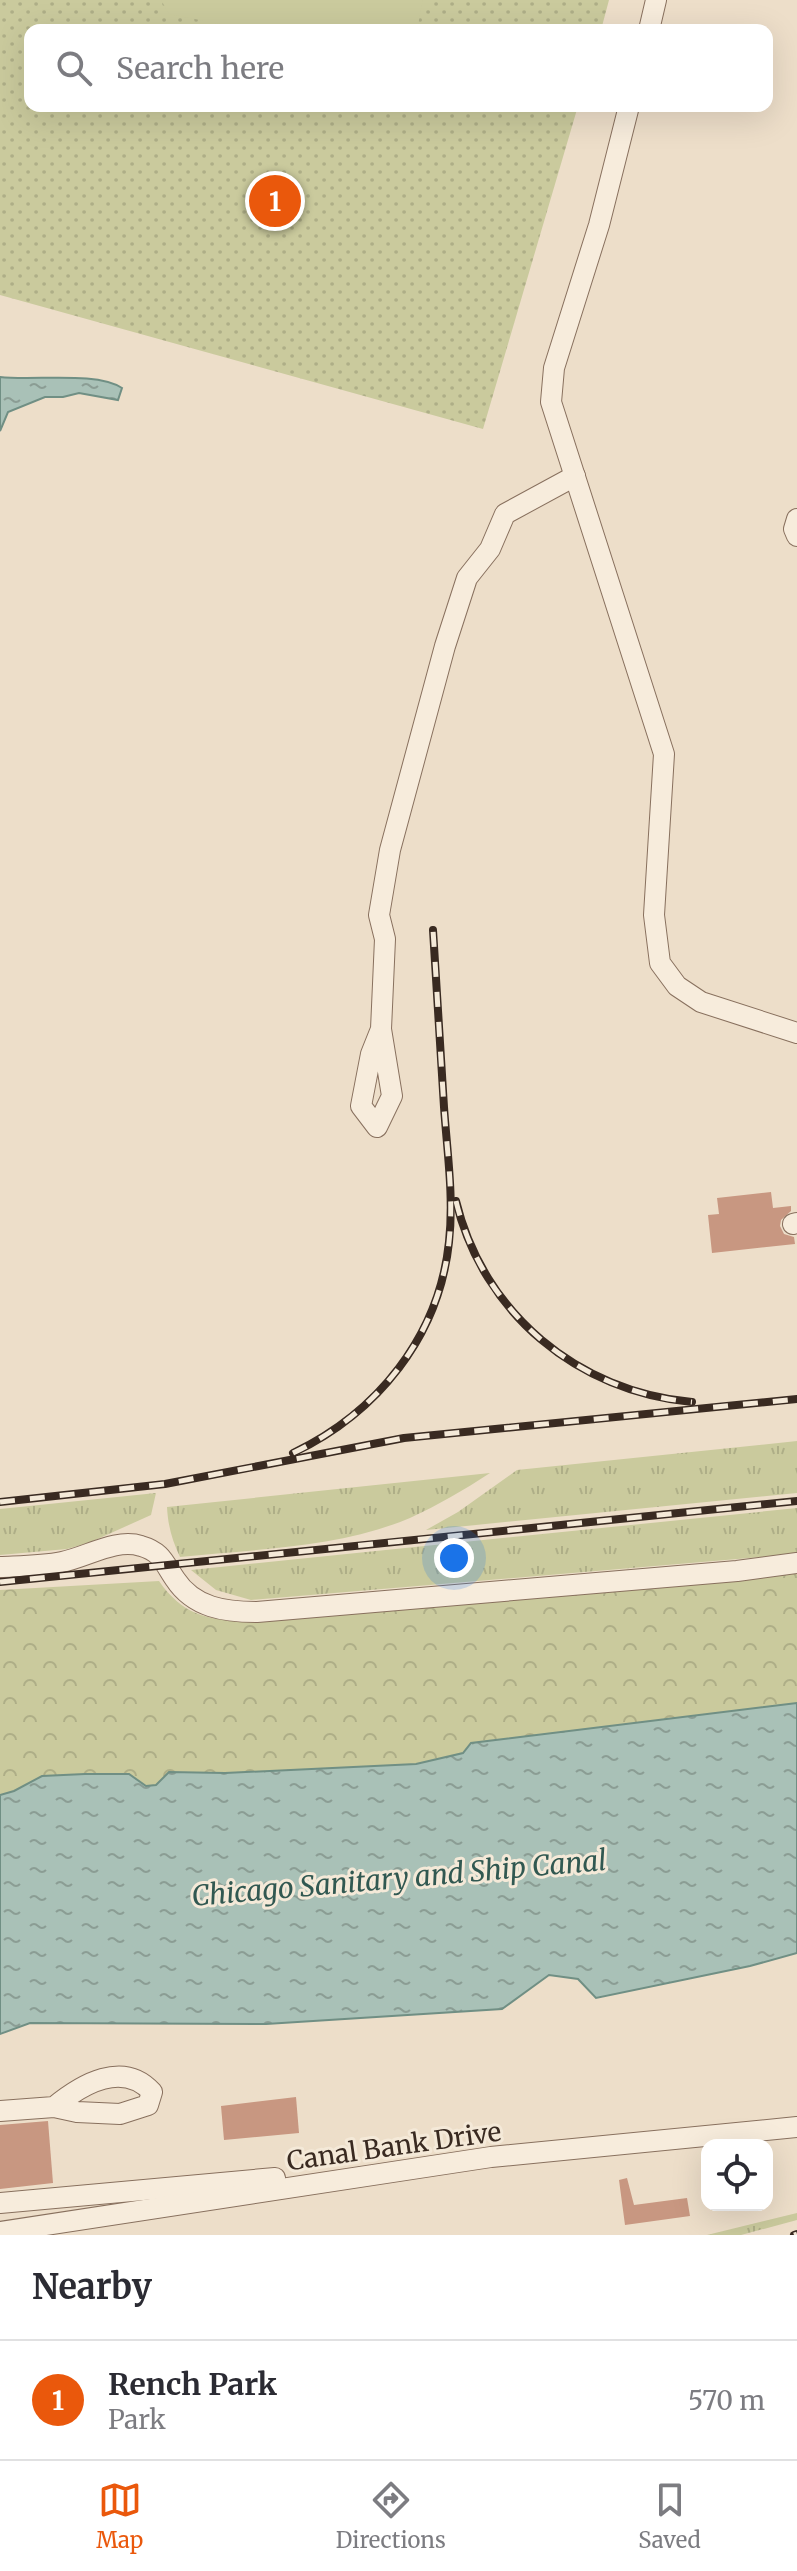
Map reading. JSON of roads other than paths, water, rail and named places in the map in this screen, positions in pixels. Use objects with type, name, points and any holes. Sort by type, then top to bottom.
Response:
[{"type":"lane","points":[[650,24],[656,0]]},
{"type":"lane","points":[[627,112],[599,225],[554,368],[551,402],[664,754],[654,915],[660,963],[677,986],[701,1002],[797,1033]]},
{"type":"lane","points":[[381,1029],[385,939],[379,915],[390,850],[445,646],[467,578],[490,549],[505,514],[575,476]]},
{"type":"lane","points":[[797,519],[794,529],[797,536]]},
{"type":"lane","points":[[0,1567],[63,1562],[116,1546],[138,1544],[160,1553],[174,1578],[190,1596],[206,1606],[227,1612],[257,1612],[737,1571],[797,1563]]},
{"type":"lane","points":[[0,2111],[54,2107]]},
{"type":"lane","name":"Canal Bank Drive","points":[[0,2232],[491,2157],[797,2127]]},
{"type":"lane","points":[[0,2203],[307,2175]]},
{"type":"water","points":[[0,377],[81,378],[122,388],[118,400],[79,393],[45,397],[8,412],[0,431]]},
{"type":"water","name":"Chicago Sanitary and Ship Canal","points":[[797,1703],[797,1953],[750,1966],[596,1998],[578,1979],[549,1975],[502,2009],[266,2024],[30,2023],[0,2034],[0,1795],[42,1776],[129,1774],[146,1786],[156,1785],[169,1772],[225,1773],[416,1764],[463,1753],[471,1743]]},
{"type":"railway","points":[[293,1453],[351,1417],[377,1394],[417,1340],[443,1277],[449,1242],[450,1191],[433,930]]},
{"type":"railway","points":[[456,1201],[469,1241],[488,1278],[512,1311],[541,1340],[574,1364],[611,1382],[650,1395],[692,1402]]},
{"type":"railway","points":[[0,1502],[165,1484],[404,1438],[797,1399]]},
{"type":"railway","points":[[0,1582],[797,1501]]},
{"type":"place","name":"Rench Park","points":[[275,201]]}]
